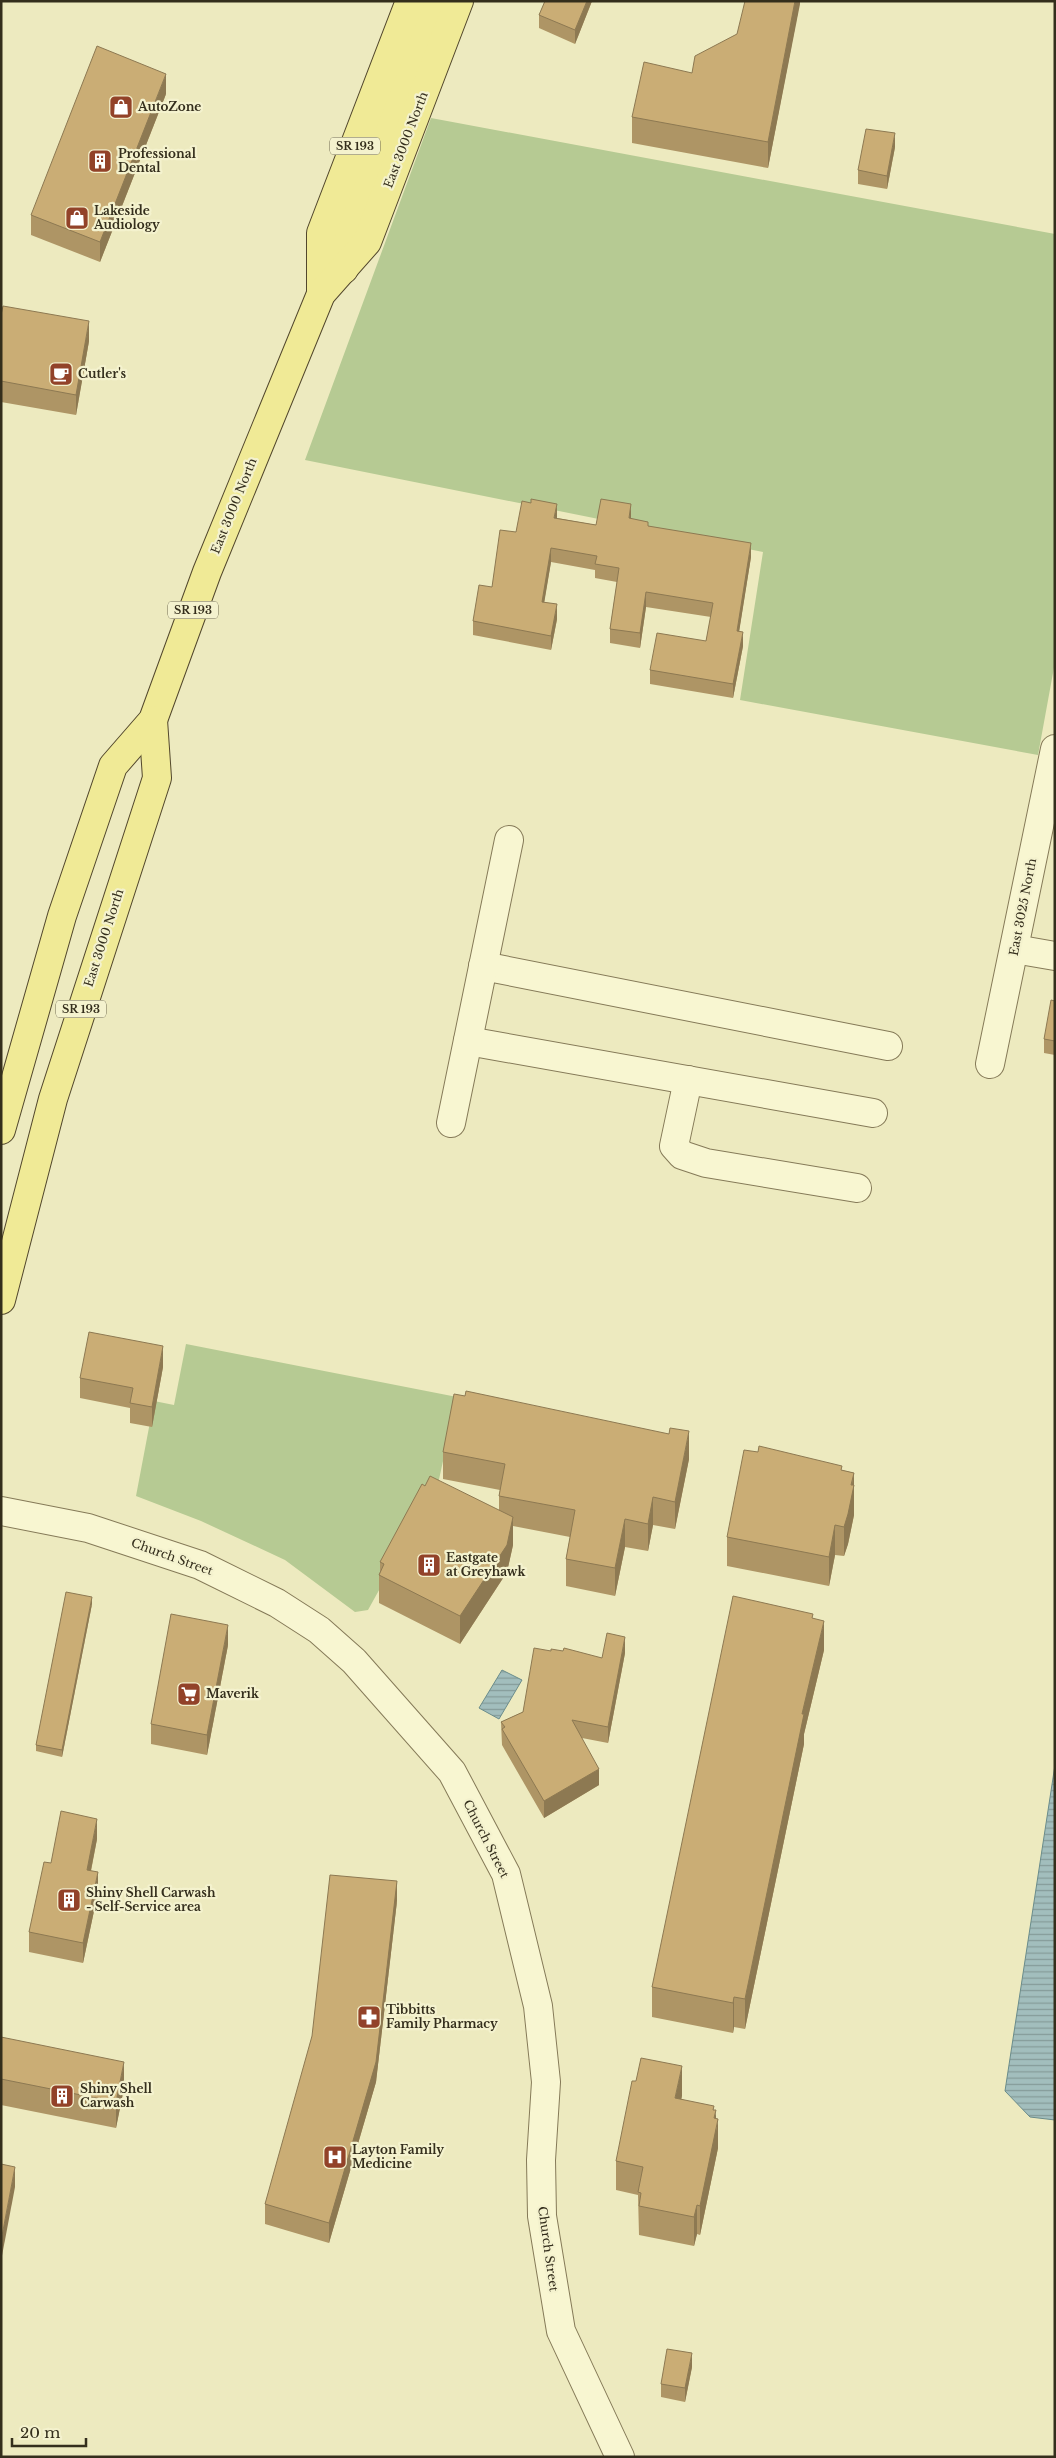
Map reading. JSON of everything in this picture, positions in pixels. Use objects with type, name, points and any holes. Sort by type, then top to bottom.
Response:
[{"type":"main road","name":"East 3000 North","points":[[321,294],[321,233],[410,1]]},
{"type":"main road","points":[[344,269],[341,248],[350,215],[432,1]]},
{"type":"main road","name":"East 3000 North","points":[[1,1130],[62,916],[112,766],[153,720],[207,572],[321,294],[367,242],[459,1]]},
{"type":"main road","name":"East 3000 North","points":[[1,1300],[53,1099],[157,778],[153,720]]},
{"type":"street","name":"East 3025 North","points":[[990,1064],[1055,749]]},
{"type":"street","points":[[451,1123],[509,840]]},
{"type":"street","points":[[1015,949],[1055,956]]},
{"type":"street","points":[[483,966],[888,1046]]},
{"type":"street","points":[[468,1041],[874,1113]]},
{"type":"street","points":[[688,1080],[674,1146],[682,1155],[706,1163],[857,1188]]},
{"type":"street","name":"Church Street","points":[[1,1511],[88,1528],[200,1565],[277,1603],[319,1630],[354,1661],[452,1772],[506,1874],[538,2006],[546,2082],[540,2160],[542,2216],[561,2330],[620,2457]]},
{"type":"green space","points":[[431,118],[1055,234],[1055,662],[1038,755],[740,700],[763,552],[305,460]]},
{"type":"green space","points":[[186,1344],[457,1397],[438,1484],[368,1610],[355,1612],[285,1560],[201,1521],[136,1496],[154,1401],[174,1405]]},
{"type":"water","points":[[502,1670],[522,1680],[499,1719],[479,1708]]},
{"type":"water","points":[[1055,1765],[1055,2120],[1030,2117],[1005,2091]]},
{"type":"building","points":[[545,1],[587,1],[575,30],[539,15]]},
{"type":"building","points":[[745,1],[795,1],[768,142],[632,117],[644,62],[692,73],[695,56],[737,34]]},
{"type":"building","points":[[97,46],[166,74],[100,242],[31,215]]},
{"type":"building","points":[[866,129],[895,133],[887,176],[858,170]]},
{"type":"building","points":[[3,306],[89,321],[76,395],[1,381],[1,315]]},
{"type":"building","points":[[531,499],[557,504],[554,518],[596,525],[601,499],[631,504],[629,518],[648,522],[648,526],[751,543],[737,631],[743,632],[733,684],[650,670],[657,633],[706,641],[713,603],[646,592],[640,633],[610,629],[619,568],[595,564],[597,556],[551,548],[542,602],[557,604],[551,636],[473,621],[479,585],[492,587],[500,530],[516,532],[522,501],[531,503]]},
{"type":"building","points":[[1051,1000],[1055,1001],[1055,1041],[1044,1039]]},
{"type":"building","points":[[89,1332],[163,1346],[152,1407],[130,1403],[133,1388],[80,1378]]},
{"type":"building","points":[[466,1391],[669,1434],[670,1428],[689,1431],[675,1502],[653,1497],[648,1524],[625,1519],[615,1568],[566,1559],[575,1510],[499,1496],[505,1464],[443,1452],[454,1394],[465,1396]]},
{"type":"building","points":[[759,1446],[842,1466],[841,1470],[854,1473],[851,1485],[854,1485],[848,1514],[844,1527],[835,1525],[829,1557],[727,1537],[744,1450],[758,1452]]},
{"type":"building","points":[[430,1476],[513,1517],[507,1545],[460,1616],[379,1575],[384,1564],[380,1562],[422,1484],[425,1486]]},
{"type":"building","points":[[66,1592],[92,1597],[62,1750],[36,1745]]},
{"type":"building","points":[[733,1596],[813,1614],[812,1618],[824,1621],[802,1714],[804,1714],[745,1999],[734,1997],[733,2003],[652,1987]]},
{"type":"building","name":"Maverik","points":[[171,1614],[228,1625],[207,1735],[151,1724]]},
{"type":"building","points":[[607,1633],[625,1637],[608,1727],[572,1720],[599,1769],[544,1801],[502,1729],[505,1727],[501,1722],[523,1712],[534,1648],[563,1651],[564,1648],[602,1658]]},
{"type":"building","name":"Shiny Shell Carwash - Self-Service area","points":[[61,1811],[97,1819],[87,1870],[98,1872],[83,1943],[29,1932],[44,1862],[51,1863]]},
{"type":"building","points":[[330,1875],[397,1881],[376,2062],[329,2223],[265,2204],[312,2036]]},
{"type":"building","points":[[1,2037],[124,2062],[116,2102],[1,2079]]},
{"type":"building","points":[[641,2058],[682,2066],[675,2098],[714,2106],[713,2110],[716,2110],[714,2118],[718,2119],[700,2206],[697,2205],[694,2217],[639,2206],[641,2193],[638,2192],[643,2167],[616,2161],[632,2081],[636,2081]]},
{"type":"building","points":[[1,2164],[15,2167],[1,2241]]},
{"type":"building","points":[[667,2349],[692,2353],[685,2388],[661,2384]]},
{"type":"place","name":"AutoZone","points":[[121,107]]},
{"type":"place","name":"Professional Dental","points":[[100,161]]},
{"type":"place","name":"Lakeside Audiology","points":[[77,218]]},
{"type":"place","name":"Cutler's","points":[[61,374]]},
{"type":"place","name":"Eastgate at Greyhawk","points":[[429,1565]]},
{"type":"place","name":"Maverik","points":[[189,1694]]},
{"type":"place","name":"Shiny Shell Carwash - Self-Service area","points":[[69,1900]]},
{"type":"place","name":"Tibbitts Family Pharmacy","points":[[369,2017]]},
{"type":"place","name":"Shiny Shell Carwash","points":[[62,2096]]},
{"type":"place","name":"Layton Family Medicine","points":[[335,2157]]}]
